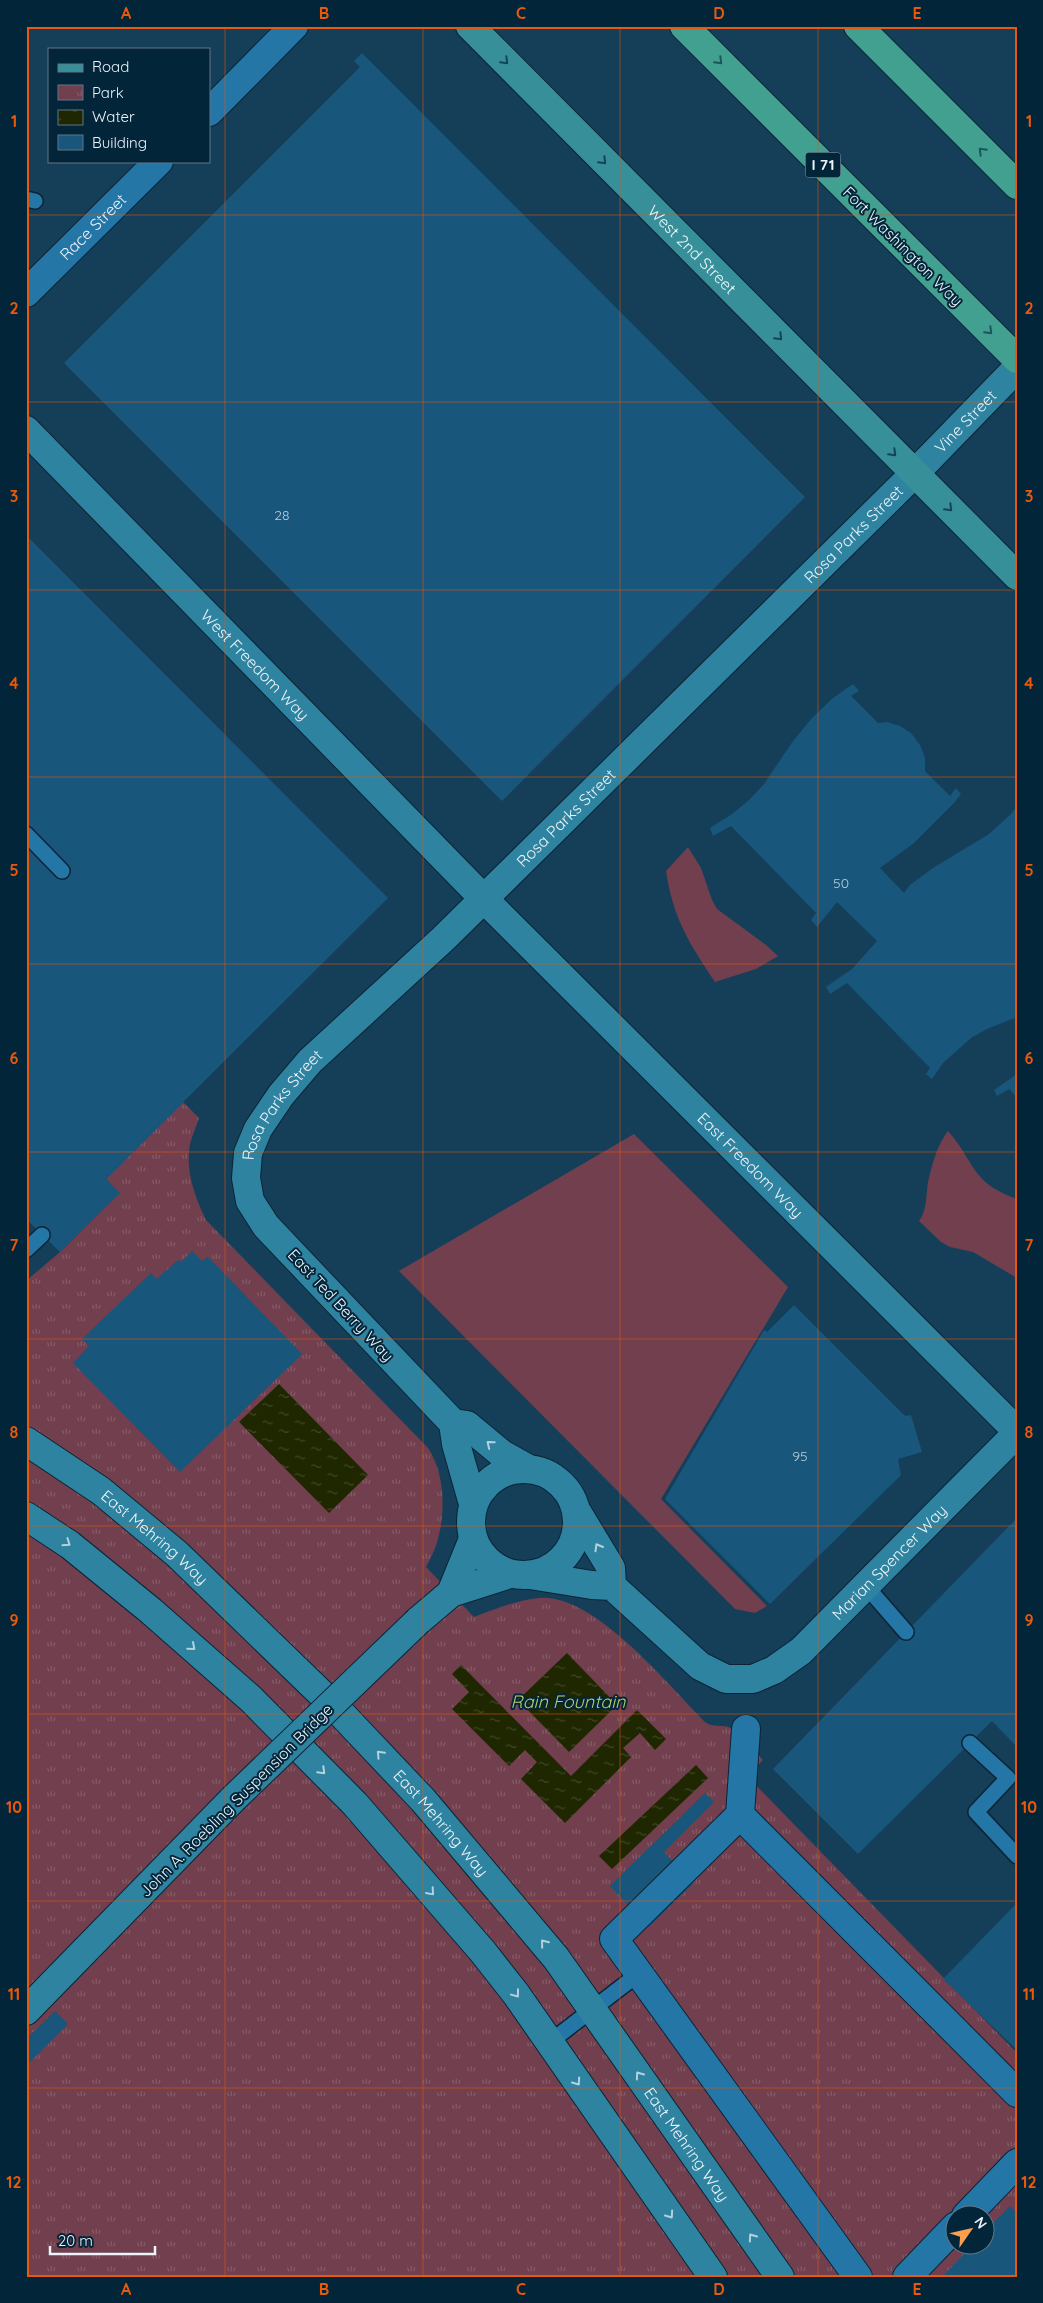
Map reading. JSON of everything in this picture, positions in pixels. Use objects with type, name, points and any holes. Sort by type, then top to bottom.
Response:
[{"type":"highway","name":"Fort Washington Way","points":[[684,26],[1017,359]]},
{"type":"highway","points":[[858,26],[1017,185]]},
{"type":"main road","name":"West 2nd Street","points":[[470,26],[1017,576]]},
{"type":"main road","name":"Vine Street","points":[[914,474],[1017,368]]},
{"type":"main road","name":"West Freedom Way","points":[[26,430],[484,899]]},
{"type":"main road","name":"Rosa Parks Street","points":[[246,1178],[248,1153],[258,1130],[281,1095],[310,1061],[444,938],[914,474]]},
{"type":"main road","name":"East Freedom Way","points":[[484,899],[1017,1432]]},
{"type":"main road","name":"East Ted Berry Way","points":[[246,1178],[250,1201],[266,1226],[452,1423],[473,1504]]},
{"type":"main road","name":"East Ted Berry Way","points":[[452,1423],[467,1425],[502,1454],[526,1468]]},
{"type":"main road","name":"Marian Spencer Way","points":[[612,1586],[700,1666],[726,1679],[753,1679],[774,1670],[801,1651],[1017,1432]]},
{"type":"main road","name":"East Mehring Way","points":[[26,1441],[101,1490],[177,1554],[334,1706],[423,1800],[556,1958],[780,2277]]},
{"type":"main road","points":[[526,1468],[543,1471],[558,1480],[570,1494],[576,1510],[611,1568],[612,1586],[592,1585],[520,1574],[494,1567],[481,1554],[473,1539],[470,1522],[473,1504],[481,1488],[495,1476],[510,1469],[526,1468]]},
{"type":"main road","points":[[520,1574],[547,1570],[562,1560],[572,1545],[577,1528],[576,1510]]},
{"type":"main road","points":[[26,1516],[70,1546],[151,1611],[251,1699],[348,1797],[483,1952],[550,2042],[713,2277]]},
{"type":"main road","name":"John A. Roebling Suspension Bridge","points":[[451,1593],[473,1539]]},
{"type":"main road","name":"John A. Roebling Suspension Bridge","points":[[26,2011],[234,1799],[418,1621],[451,1593],[520,1574]]},
{"type":"street","points":[[210,111],[294,26]]},
{"type":"street","name":"Race Street","points":[[26,293],[158,162]]},
{"type":"street","points":[[746,1729],[740,1815],[614,1939],[858,2277]]},
{"type":"street","points":[[740,1815],[1017,2093]]},
{"type":"street","points":[[976,2206],[1017,2164]]},
{"type":"street","points":[[907,2277],[946,2236]]},
{"type":"lane","points":[[26,834],[62,871]]},
{"type":"lane","points":[[26,1250],[42,1235]]},
{"type":"lane","points":[[866,1586],[906,1632]]},
{"type":"lane","points":[[970,1743],[1008,1778],[976,1812],[1017,1856]]},
{"type":"lane","points":[[550,2042],[633,1978]]},
{"type":"green space","points":[[688,847],[701,868],[717,909],[778,956],[756,969],[715,982],[683,930],[669,888],[666,871]]},
{"type":"green space","points":[[183,1102],[199,1118],[190,1144],[189,1164],[192,1184],[206,1220],[428,1448],[434,1458],[441,1481],[443,1506],[440,1531],[426,1567],[474,1617],[514,1603],[539,1598],[560,1600],[583,1610],[606,1625],[629,1644],[705,1722],[735,1730],[763,1760],[747,1776],[1017,2053],[1017,2277],[26,2277],[26,1281],[60,1252],[119,1193],[106,1179]]},
{"type":"green space","points":[[948,1131],[975,1171],[990,1186],[1017,1199],[1017,1278],[973,1252],[950,1247],[941,1242],[919,1221],[925,1208],[933,1162],[941,1142]]},
{"type":"green space","points":[[634,1134],[788,1287],[661,1499],[767,1606],[755,1613],[735,1609],[399,1271]]},
{"type":"water","points":[[279,1384],[368,1475],[329,1513],[239,1422]]},
{"type":"water","name":"Rain Fountain","points":[[567,1653],[617,1705],[569,1752],[518,1700]]},
{"type":"water","points":[[461,1665],[571,1776],[637,1710],[666,1739],[655,1750],[640,1733],[623,1748],[631,1757],[565,1823],[521,1779],[537,1762],[525,1750],[509,1766],[452,1709],[469,1692],[452,1674]]},
{"type":"water","points":[[696,1765],[708,1778],[612,1869],[599,1856]]},
{"type":"building","points":[[362,53],[805,497],[502,801],[64,363],[360,67],[354,61]]},
{"type":"building","points":[[26,535],[388,898],[106,1179],[120,1193],[60,1252],[26,1219]]},
{"type":"building","points":[[853,684],[859,691],[851,696],[878,723],[887,722],[900,726],[911,733],[920,745],[925,758],[925,771],[950,796],[956,788],[961,794],[914,843],[880,868],[904,893],[910,885],[933,868],[989,834],[1017,806],[1017,1017],[987,1029],[971,1038],[943,1063],[932,1079],[926,1074],[930,1068],[847,983],[830,994],[826,987],[852,969],[877,941],[837,902],[817,927],[811,920],[816,913],[731,826],[713,836],[710,828],[749,800],[764,784],[793,741],[812,718],[833,698]]},
{"type":"building","points":[[1017,1074],[1017,1097],[1009,1089],[997,1096],[994,1090]]},
{"type":"building","points":[[192,1251],[202,1261],[208,1257],[302,1354],[180,1472],[73,1363],[89,1346],[82,1339],[151,1273],[157,1279],[178,1260],[181,1262]]},
{"type":"building","points":[[794,1305],[905,1416],[911,1415],[922,1452],[898,1459],[901,1475],[770,1604],[665,1499],[764,1330],[767,1332]]},
{"type":"building","points":[[1017,1518],[1017,1747],[992,1721],[858,1854],[773,1769]]},
{"type":"building","points":[[705,1793],[714,1802],[664,1852],[694,1883],[649,1927],[610,1886]]},
{"type":"building","points":[[1017,1903],[1017,2050],[943,1979]]},
{"type":"building","points":[[55,2011],[68,2024],[26,2066],[26,2039]]},
{"type":"building","points":[[1010,2206],[1017,2213],[1017,2277],[942,2277],[962,2256],[996,2256],[996,2221]]}]
